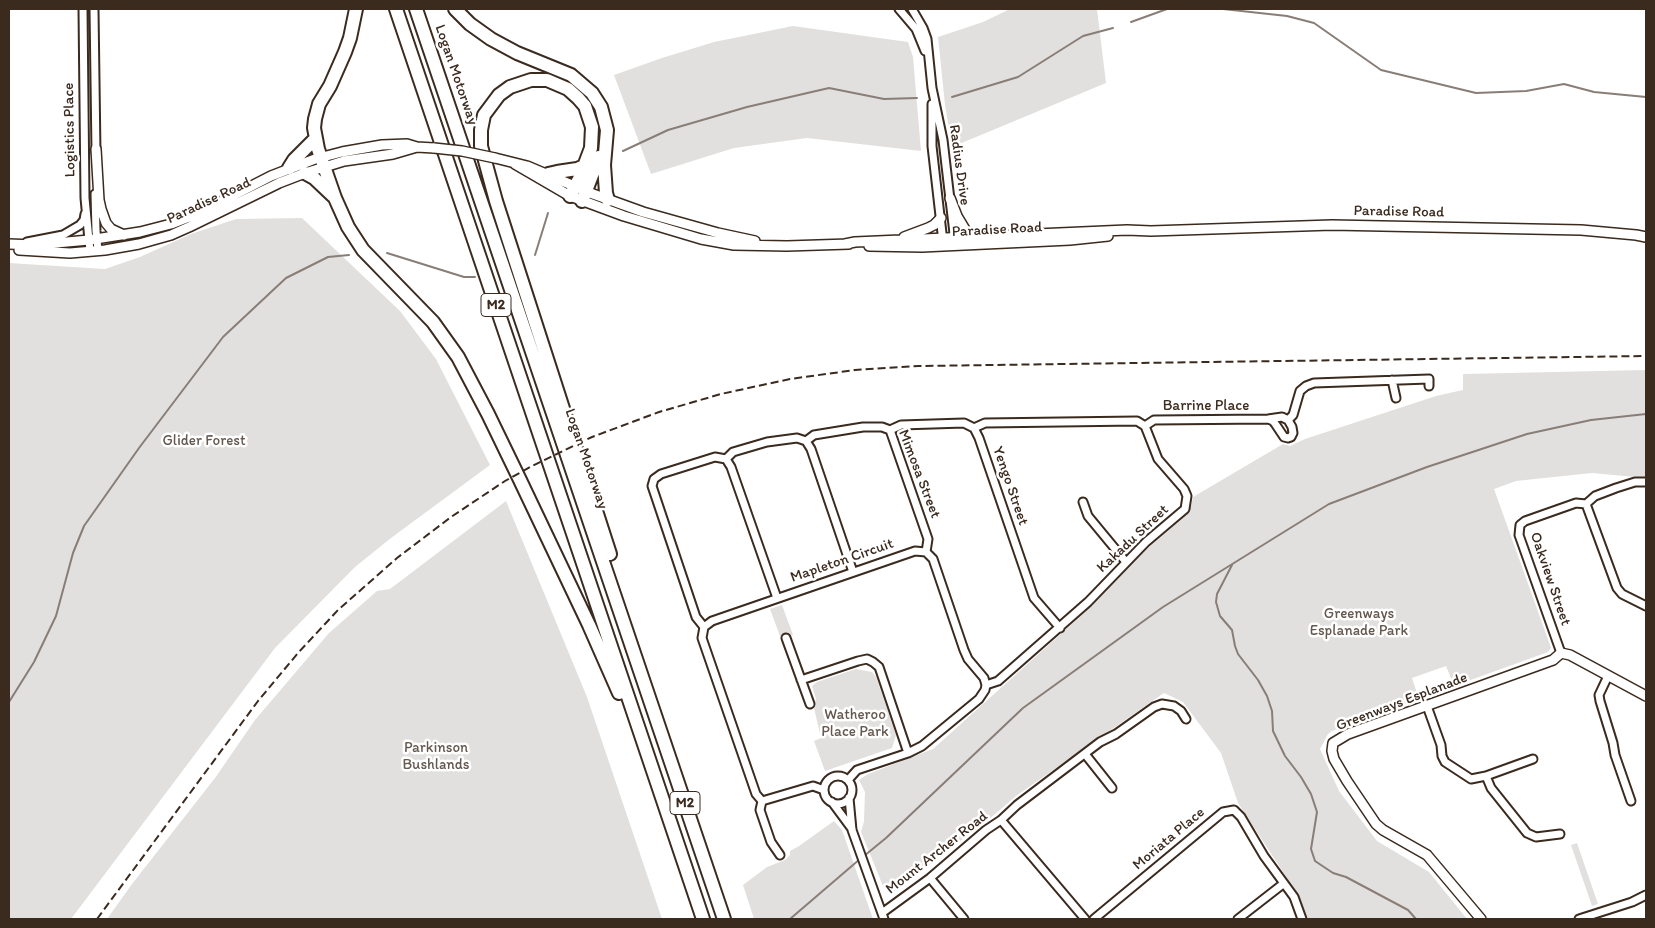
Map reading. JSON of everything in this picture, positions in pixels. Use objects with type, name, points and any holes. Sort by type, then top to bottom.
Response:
[{"type":"highway","points":[[356,9],[350,38],[316,112],[314,128],[322,162],[335,198],[348,227],[363,250],[432,322],[458,357],[520,480],[589,625],[623,702],[634,716]]},
{"type":"highway","name":"M2","points":[[396,9],[703,919]]},
{"type":"highway","name":"Logan Motorway","points":[[416,9],[724,919]]},
{"type":"highway","points":[[456,9],[470,24],[491,39],[571,74],[586,86],[597,99],[605,121],[607,138],[604,176],[608,200]]},
{"type":"highway","points":[[579,194],[584,166],[593,137],[591,122],[578,98],[563,86],[547,80],[522,82],[499,94],[484,115],[482,122],[480,138],[486,167],[628,610],[644,664],[645,686]]},
{"type":"highway","points":[[290,168],[294,160],[316,138]]},
{"type":"highway","points":[[579,194],[599,156],[604,157]]},
{"type":"highway","points":[[548,174],[577,170],[584,166]]},
{"type":"highway","points":[[305,173],[314,178],[335,198]]},
{"type":"street","name":"Logistics Place","points":[[83,9],[86,210],[94,251]]},
{"type":"street","name":"Logistics Place","points":[[93,240],[96,149],[94,9]]},
{"type":"street","name":"Radius Drive","points":[[898,9],[916,29],[928,61]]},
{"type":"street","name":"Radius Drive","points":[[912,9],[924,28],[927,39],[932,88],[943,140],[955,242]]},
{"type":"street","name":"Radius Drive","points":[[932,88],[932,146],[943,242]]},
{"type":"street","name":"Paradise Road","points":[[9,244],[34,245],[126,235],[171,224],[199,214],[248,187],[290,168],[322,162],[393,154],[417,147],[462,151],[527,166],[548,174],[579,194],[608,200],[705,230],[743,239],[787,246]]},
{"type":"street","points":[[96,149],[101,209],[106,223],[111,229],[126,235]]},
{"type":"street","name":"Paradise Road","points":[[9,249],[55,253],[94,251],[139,244],[171,235],[209,218],[284,181],[305,173],[322,162]]},
{"type":"street","name":"Paradise Road","points":[[515,164],[525,171],[657,227],[720,243],[787,246],[845,244],[906,248],[943,242]]},
{"type":"street","points":[[950,198],[957,216],[966,231],[974,237]]},
{"type":"street","points":[[9,244],[63,236],[80,225],[84,220],[86,210]]},
{"type":"street","points":[[894,240],[928,228],[941,218]]},
{"type":"street","name":"Paradise Road","points":[[955,242],[974,237],[1127,230],[1332,225],[1581,230],[1636,234],[1646,237]]},
{"type":"street","name":"Paradise Road","points":[[845,244],[894,240],[943,242],[1076,240],[1151,230]]},
{"type":"street","points":[[1288,420],[1293,415],[1300,391],[1314,383],[1430,378],[1429,386]]},
{"type":"street","points":[[1392,380],[1396,398]]},
{"type":"street","name":"Barrine Place","points":[[1145,426],[1154,420],[1282,418],[1288,420],[1293,433],[1291,437],[1284,437],[1273,421],[1268,419]]},
{"type":"street","points":[[890,430],[900,425],[964,423],[974,428],[985,423],[1137,421],[1145,426]]},
{"type":"street","name":"Kakadu Street","points":[[986,685],[998,681],[1060,628],[1126,562],[1185,509],[1187,496],[1184,489],[1158,459],[1145,426]]},
{"type":"street","name":"Mimosa Street","points":[[806,441],[814,436],[863,427],[882,427],[890,430],[928,539],[926,552]]},
{"type":"street","name":"Yengo Street","points":[[974,428],[1034,598],[1060,628]]},
{"type":"street","points":[[726,459],[733,452],[768,442],[797,438],[806,441],[811,449],[853,572]]},
{"type":"street","points":[[762,801],[756,794],[702,638],[704,627],[696,617],[652,486],[654,479],[661,474],[715,457],[726,459],[732,467],[777,598]]},
{"type":"street","name":"Oakview Street","points":[[1561,653],[1519,535],[1520,525],[1525,521],[1576,503],[1586,504],[1596,496],[1616,488],[1635,482],[1646,482]]},
{"type":"street","points":[[1083,502],[1088,516],[1126,562]]},
{"type":"street","points":[[1586,504],[1618,588],[1622,594],[1646,606]]},
{"type":"street","name":"Mapleton Circuit","points":[[704,627],[712,621],[915,551],[926,552]]},
{"type":"street","points":[[848,780],[857,770],[908,753],[922,746],[979,699],[986,690],[984,678],[968,659],[964,650],[933,559],[926,552]]},
{"type":"street","points":[[786,638],[810,704]]},
{"type":"street","points":[[1561,653],[1570,655],[1646,696]]},
{"type":"street","name":"Greenways Esplanade","points":[[1481,919],[1427,855],[1382,830],[1376,824],[1334,759],[1332,751],[1334,743],[1348,734],[1553,660],[1561,653]]},
{"type":"street","points":[[801,680],[866,659],[873,662],[879,667],[908,753]]},
{"type":"street","points":[[1608,676],[1599,695],[1600,701],[1615,755],[1631,801]]},
{"type":"street","points":[[1001,820],[1017,805],[1100,742],[1116,734],[1154,707],[1162,704],[1174,706],[1181,711],[1186,719]]},
{"type":"street","points":[[1427,706],[1445,762],[1471,779],[1486,776],[1533,759]]},
{"type":"street","points":[[1085,754],[1112,788]]},
{"type":"street","points":[[852,830],[849,798],[852,791],[850,783],[840,776],[833,777],[826,782],[824,790],[826,797],[832,802],[852,830],[883,916]]},
{"type":"street","points":[[1486,776],[1491,788],[1527,833],[1536,837],[1560,834]]},
{"type":"street","points":[[762,801],[813,786],[824,790]]},
{"type":"street","points":[[832,802],[839,803],[849,798]]},
{"type":"street","points":[[762,801],[760,810],[771,842],[780,855]]},
{"type":"street","name":"Moriata Place","points":[[1094,919],[1223,812],[1234,810],[1241,817],[1264,856],[1294,897],[1302,919]]},
{"type":"street","name":"Mount Archer Road","points":[[883,916],[986,830],[1001,820],[1085,919]]},
{"type":"street","points":[[930,878],[964,919]]},
{"type":"street","points":[[1238,919],[1283,884]]},
{"type":"street","points":[[1579,919],[1632,902],[1646,895]]},
{"type":"green space","points":[[1010,9],[1097,9],[1106,83],[952,147],[945,105],[938,37],[983,22]]},
{"type":"green space","points":[[793,26],[908,42],[913,57],[921,151],[807,138],[734,148],[651,174],[614,75],[714,42]]},
{"type":"green space","name":"Glider Forest","points":[[302,218],[400,311],[436,359],[490,465],[355,567],[275,648],[71,919],[9,919],[9,263],[105,269],[140,257],[191,234],[236,219]]},
{"type":"green space","name":"Greenways Esplanade Park","points":[[1646,370],[1646,478],[1592,473],[1516,481],[1494,489],[1551,648],[1548,652],[1454,686],[1446,666],[1412,678],[1419,699],[1332,731],[1328,734],[1320,749],[1339,791],[1377,841],[1429,872],[1467,919],[1308,919],[1298,895],[1238,803],[1221,753],[1183,702],[1164,693],[1016,796],[895,891],[883,886],[861,832],[864,821],[865,792],[859,780],[868,774],[933,749],[1083,614],[1140,555],[1182,519],[1191,507],[1193,497],[1283,444],[1290,446],[1305,439],[1436,396],[1463,390],[1463,374]]},
{"type":"green space","name":"Parkinson Bushlands","points":[[506,501],[587,697],[662,919],[107,919],[215,778],[255,720],[329,633],[377,591],[390,589]]},
{"type":"green space","points":[[782,605],[793,635],[781,639],[770,609]]},
{"type":"green space","name":"Watheroo Place Park","points":[[856,669],[872,672],[876,677],[896,735],[892,748],[825,771],[814,741],[821,738],[814,708],[816,699],[812,686],[817,682]]},
{"type":"green space","points":[[834,821],[842,830],[873,919],[754,919],[743,885],[767,867],[785,860],[790,855],[790,851]]},
{"type":"green space","points":[[1577,843],[1598,904],[1592,906],[1571,845]]},
{"type":"waterway","points":[[1131,22],[1167,9]]},
{"type":"waterway","points":[[1223,9],[1287,16],[1314,23],[1381,70],[1476,93],[1526,91],[1564,84],[1594,92],[1646,97]]},
{"type":"waterway","points":[[952,97],[1018,77],[1083,36],[1113,28]]},
{"type":"waterway","points":[[623,151],[668,130],[747,107],[829,88],[884,99],[917,98]]},
{"type":"waterway","points":[[535,255],[548,213]]},
{"type":"waterway","points":[[387,253],[464,277],[475,277]]},
{"type":"waterway","points":[[9,702],[34,662],[56,616],[73,553],[84,526],[139,448],[223,337],[286,278],[328,257],[349,255]]},
{"type":"waterway","points":[[864,856],[886,838],[1023,708],[1163,607],[1329,504],[1427,467],[1527,434],[1591,420],[1646,414]]},
{"type":"waterway","points":[[1232,565],[1217,594],[1216,602],[1220,616],[1232,630],[1238,654],[1258,680],[1267,696],[1272,711],[1273,731],[1285,756],[1311,794],[1317,812],[1311,849],[1315,861],[1333,873],[1346,877],[1408,910],[1416,919]]},
{"type":"waterway","points":[[790,919],[860,859]]},
{"type":"railway","points":[[97,919],[258,701],[298,653],[338,610],[397,558],[451,517],[505,481],[592,437],[659,412],[721,394],[790,379],[855,370],[919,366],[1646,356]]}]
